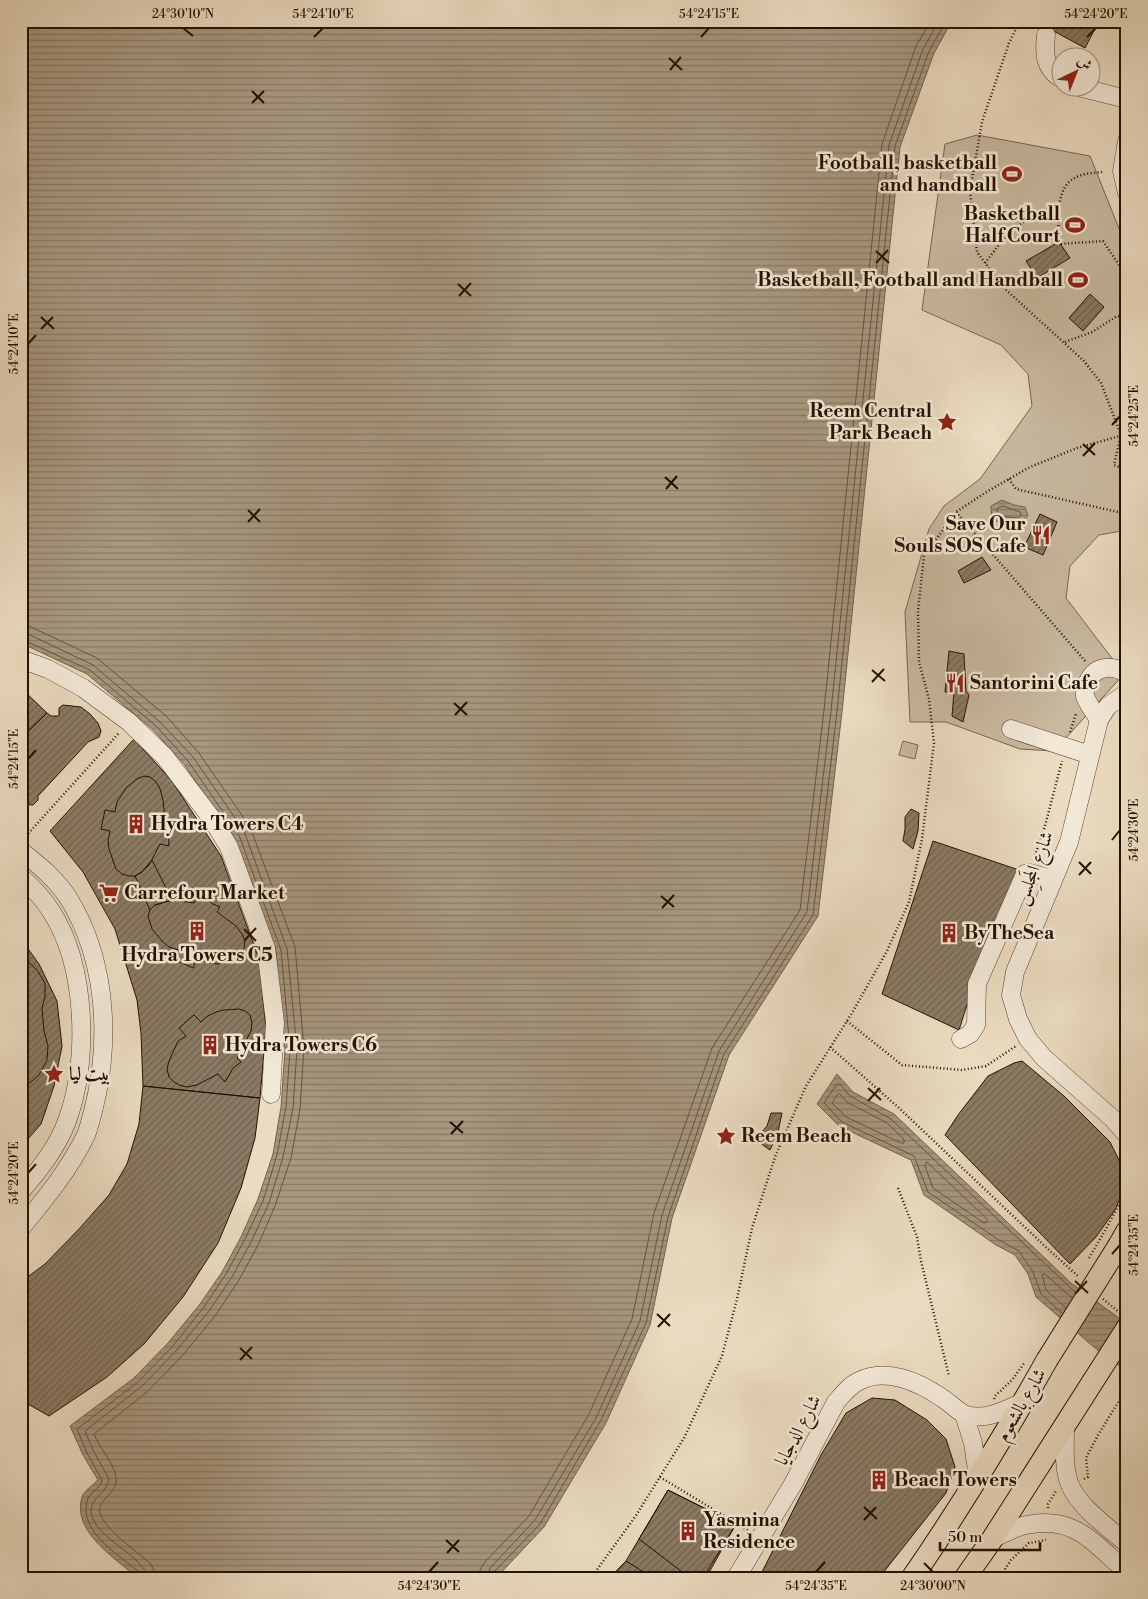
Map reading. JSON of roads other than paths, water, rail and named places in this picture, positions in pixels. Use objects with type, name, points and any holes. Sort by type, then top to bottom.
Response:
[{"type":"main road","name":"شارع بالشعوم","points":[[912,1578],[944,1532],[1023,1402],[1037,1359],[1116,1237]]},
{"type":"main road","points":[[965,1578],[993,1538],[1082,1398],[1123,1320]]},
{"type":"street","points":[[1046,35],[1044,49],[1046,61],[1050,67]]},
{"type":"street","points":[[1100,92],[1127,99]]},
{"type":"street","points":[[1127,141],[1125,174],[1127,193]]},
{"type":"street","points":[[21,659],[48,669],[83,688],[129,722],[165,757],[212,819],[230,847],[266,948],[275,1022],[272,1094]]},
{"type":"street","points":[[1099,720],[1085,696],[1086,687],[1091,676],[1100,669],[1108,668],[1117,668],[1127,674]]},
{"type":"street","name":"شارع المَجلِس","points":[[1127,693],[1108,706],[1099,720],[1068,842],[1016,972],[1011,994],[1018,1019],[1028,1039],[1044,1058],[1082,1093],[1120,1120],[1127,1135]]},
{"type":"street","points":[[1011,730],[1090,755]]},
{"type":"street","points":[[21,851],[48,874],[68,897],[83,924],[101,988],[104,1025],[100,1079],[86,1133],[58,1183],[21,1228]]},
{"type":"street","points":[[961,1039],[970,1034],[976,1025],[977,984],[1025,874],[1029,872],[1054,879]]},
{"type":"street","points":[[21,876],[51,911],[62,932],[76,981],[81,1027],[78,1073],[74,1098],[66,1123],[55,1146],[21,1191]]},
{"type":"street","name":"شارع الدجايا","points":[[736,1578],[816,1453],[836,1402],[846,1390],[858,1381],[870,1377],[892,1376],[916,1384],[942,1398],[964,1414]]},
{"type":"street","points":[[978,1477],[973,1443],[964,1414],[993,1415],[1023,1402]]},
{"type":"street","points":[[1064,1426],[1066,1468],[1069,1484],[1085,1506],[1127,1544]]},
{"type":"street","points":[[993,1538],[1025,1525],[1050,1523],[1066,1525],[1079,1530],[1127,1572]]},
{"type":"water","points":[[21,21],[952,21],[934,53],[900,147],[842,712],[818,916],[729,1055],[672,1218],[650,1325],[606,1423],[544,1527],[496,1578],[138,1578],[98,1543],[89,1533],[83,1521],[80,1509],[82,1497],[98,1480],[83,1455],[70,1426],[134,1378],[168,1343],[200,1304],[222,1272],[241,1237],[258,1199],[273,1154],[281,1107],[285,1050],[276,951],[234,838],[184,764],[153,730],[87,674],[21,643]]},
{"type":"water","points":[[1002,500],[1025,507],[1028,516],[1021,523],[992,521],[991,506]]},
{"type":"water","points":[[837,1074],[853,1092],[894,1114],[1071,1283],[1127,1325],[1127,1371],[1095,1348],[1036,1297],[1028,1274],[1015,1255],[996,1245],[924,1195],[911,1160],[839,1126],[817,1104]]},
{"type":"place","name":"Football, basketball and handball","points":[[1012,174]]},
{"type":"place","name":"Basketball Half Court","points":[[1075,225]]},
{"type":"place","name":"Basketball, Football and Handball","points":[[1078,280]]},
{"type":"place","name":"Reem Central Park Beach","points":[[947,422]]},
{"type":"place","name":"Save Our Souls SOS Cafe","points":[[1041,535]]},
{"type":"place","name":"Santorini Cafe","points":[[955,683]]},
{"type":"place","name":"Hydra Towers C4","points":[[136,824]]},
{"type":"place","name":"Carrefour Market","points":[[109,893]]},
{"type":"place","name":"Hydra Towers C5","points":[[197,931]]},
{"type":"place","name":"ByTheSea","points":[[949,933]]},
{"type":"place","name":"Hydra Towers C6","points":[[210,1045]]},
{"type":"place","name":"بيت ليا","points":[[54,1074]]},
{"type":"place","name":"Reem Beach","points":[[726,1136]]},
{"type":"place","name":"Beach Towers","points":[[879,1480]]},
{"type":"place","name":"Yasmina Residence","points":[[688,1531]]}]
